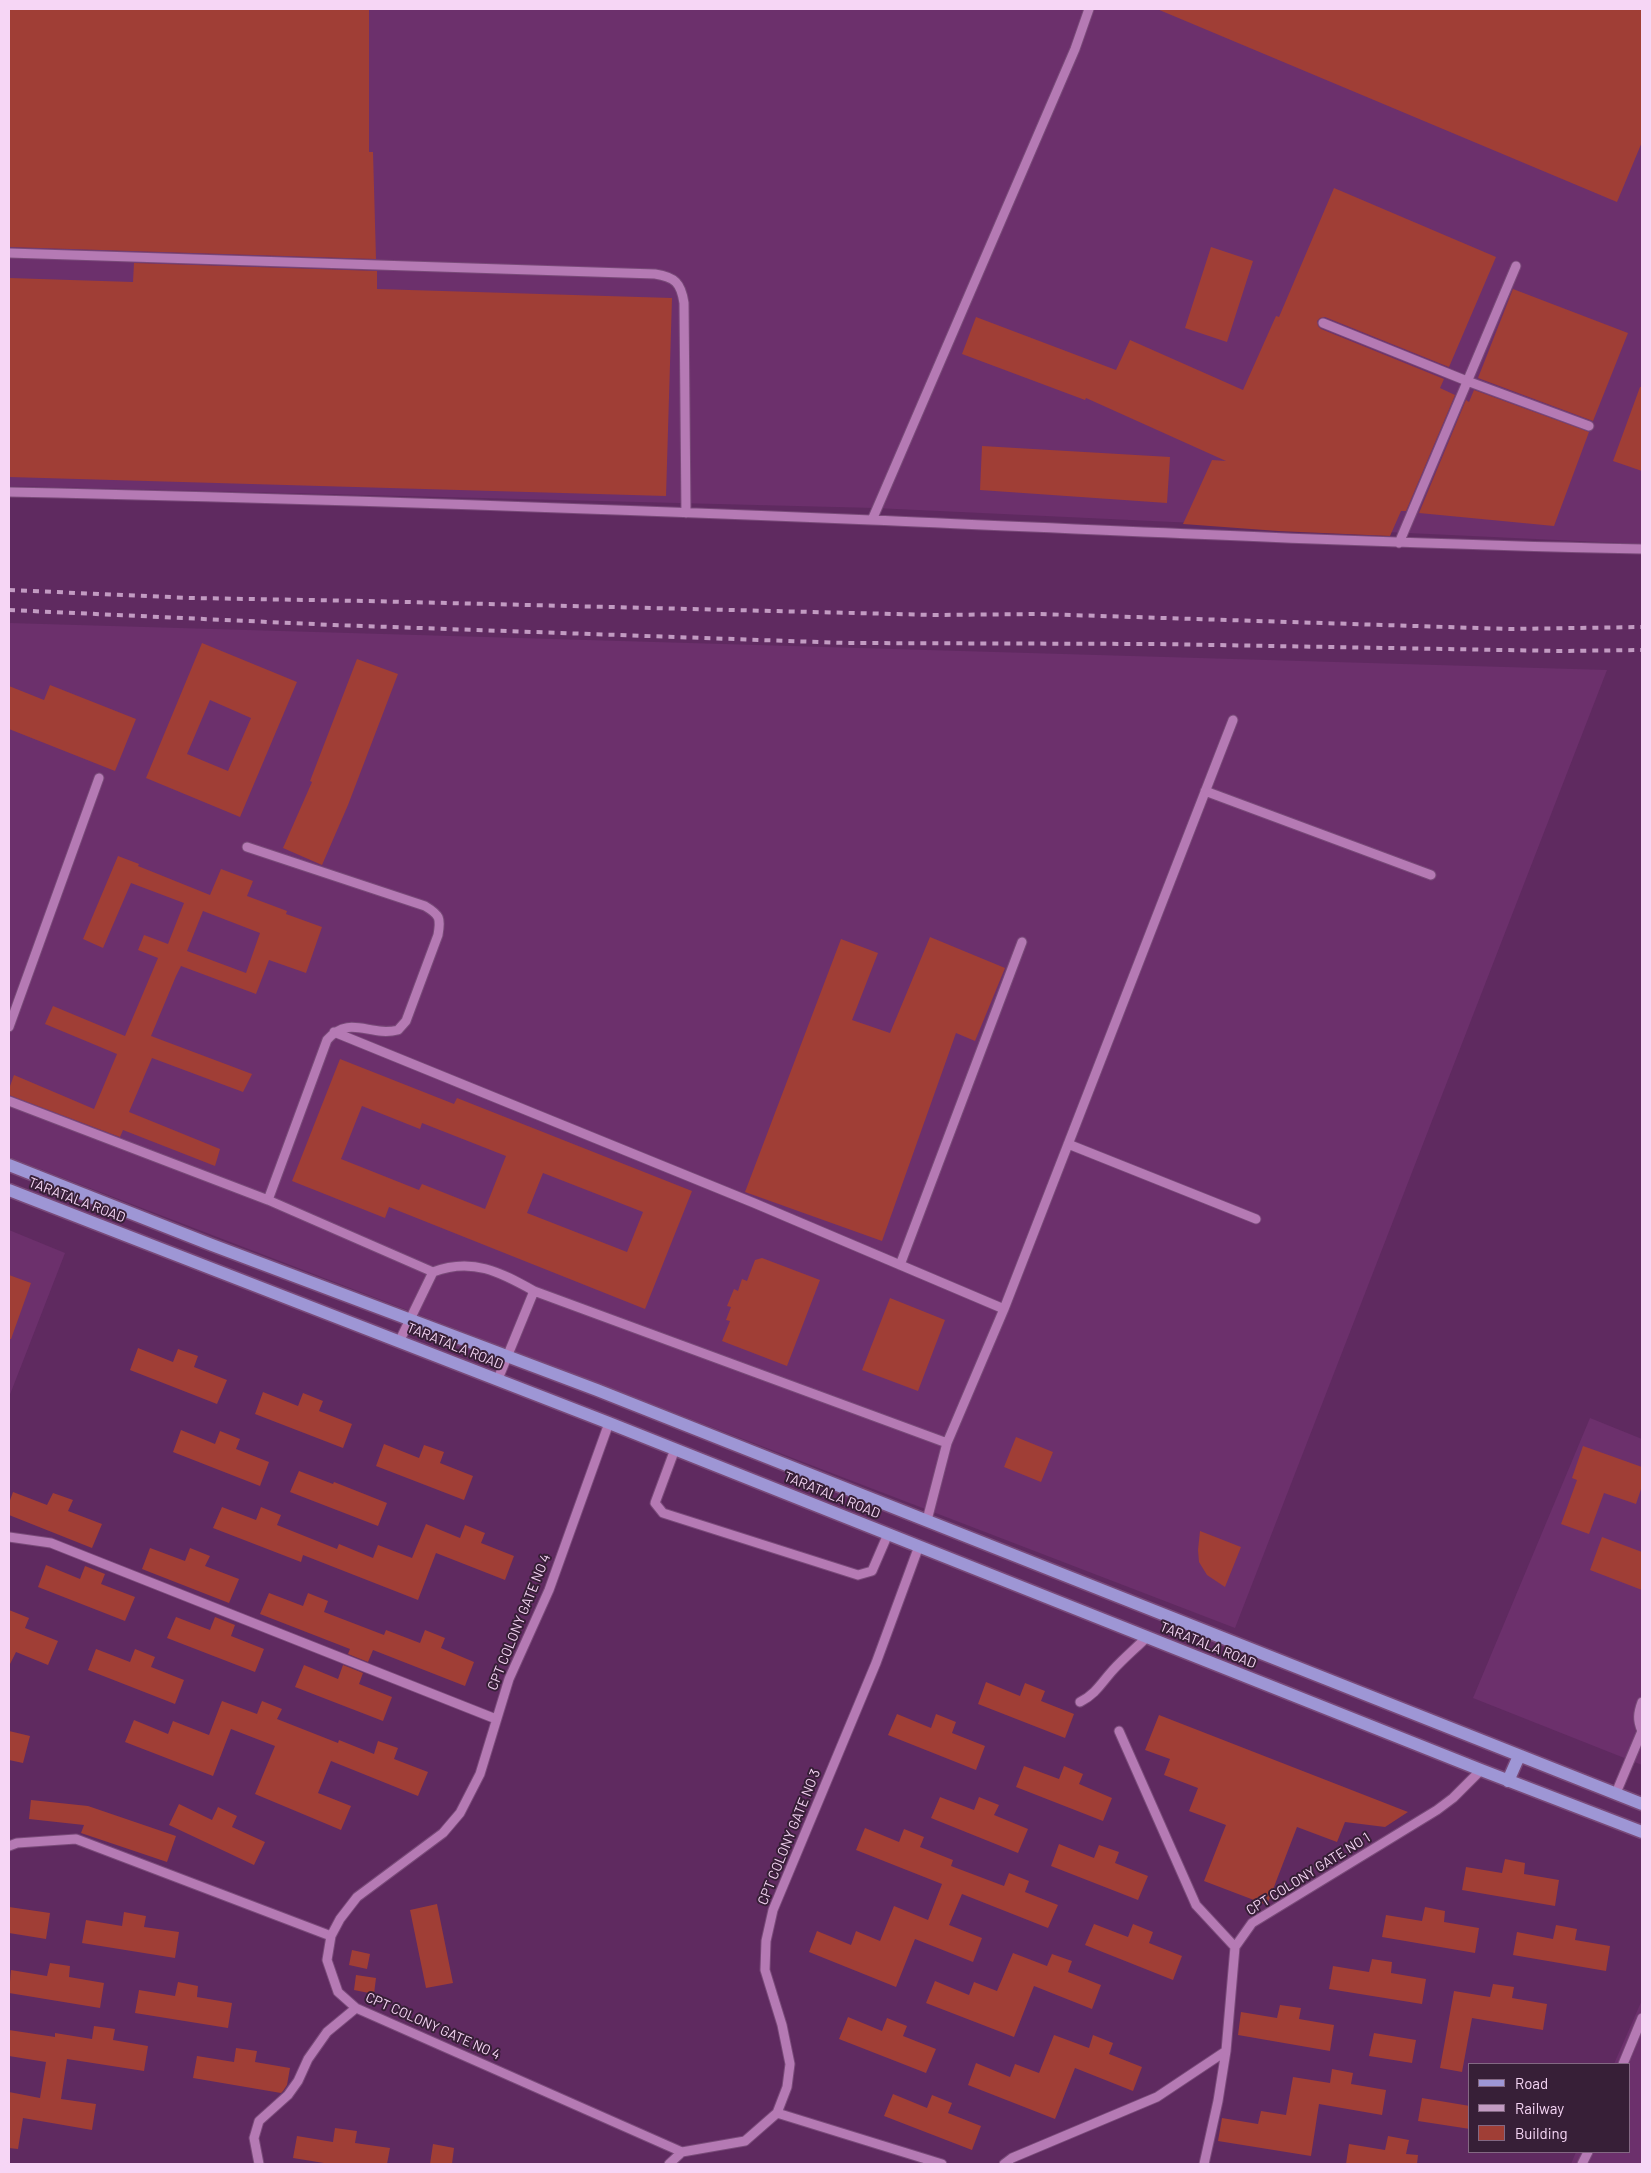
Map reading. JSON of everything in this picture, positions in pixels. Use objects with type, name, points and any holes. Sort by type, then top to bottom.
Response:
[{"type":"main road","points":[[9,1166],[508,1356],[1642,1804]]},
{"type":"main road","name":"TARATALA ROAD","points":[[9,1190],[400,1340],[1508,1781],[1642,1832]]},
{"type":"main road","points":[[1508,1781],[1519,1756]]},
{"type":"street","points":[[872,520],[1071,58],[1089,9]]},
{"type":"street","points":[[9,253],[645,273],[667,276],[677,282],[682,290],[684,303],[686,513]]},
{"type":"street","points":[[1399,543],[1516,266]]},
{"type":"street","points":[[1324,323],[1468,381],[1589,426]]},
{"type":"street","points":[[9,492],[268,497],[872,520],[1399,543],[1642,549]]},
{"type":"street","points":[[926,1520],[947,1443],[1004,1309],[1233,720]]},
{"type":"street","points":[[9,1026],[99,778]]},
{"type":"street","points":[[1205,791],[1431,875]]},
{"type":"street","points":[[246,847],[425,906],[436,913],[440,921],[438,935],[406,1021],[398,1030],[376,1031],[355,1027],[342,1028],[334,1032],[327,1040],[268,1200]]},
{"type":"street","points":[[900,1265],[1022,942]]},
{"type":"street","points":[[334,1032],[736,1196],[1004,1309]]},
{"type":"street","points":[[9,1101],[268,1200],[433,1272]]},
{"type":"street","points":[[1068,1144],[1256,1219]]},
{"type":"street","points":[[400,1340],[433,1272],[447,1266],[466,1265],[486,1268],[508,1276],[534,1291],[947,1443]]},
{"type":"street","points":[[498,1379],[534,1291]]},
{"type":"street","name":"CPT COLONY GATE NO 4","points":[[609,1423],[549,1590],[508,1679],[480,1774],[460,1812],[443,1833],[357,1897],[340,1919],[331,1936],[327,1960],[338,1992],[356,2008],[682,2152]]},
{"type":"street","points":[[676,1449],[655,1503],[663,1513],[858,1575],[872,1571],[888,1534]]},
{"type":"street","points":[[9,1537],[51,1543],[496,1719]]},
{"type":"street","name":"CPT COLONY GATE NO 3","points":[[682,2152],[745,2141],[777,2114],[787,2087],[790,2064],[782,2025],[765,1970],[766,1941],[773,1910],[876,1663],[919,1546]]},
{"type":"street","points":[[1080,1702],[1102,1686],[1112,1671],[1147,1637]]},
{"type":"street","points":[[1616,1793],[1642,1731],[1638,1722],[1638,1713],[1642,1702]]},
{"type":"street","points":[[1119,1731],[1196,1905],[1235,1947],[1226,2051],[1218,2101],[1204,2164]]},
{"type":"street","name":"CPT COLONY GATE NO 1","points":[[1235,1947],[1252,1923],[1437,1810],[1454,1798],[1481,1770]]},
{"type":"street","points":[[9,1846],[17,1842],[76,1839],[331,1936]]},
{"type":"street","points":[[259,2164],[254,2138],[259,2121],[288,2095],[298,2081],[308,2059],[328,2032],[356,2008]]},
{"type":"street","points":[[1623,2063],[1642,2018]]},
{"type":"street","points":[[1004,2164],[1021,2154],[1157,2097],[1226,2051]]},
{"type":"street","points":[[777,2114],[942,2164]]},
{"type":"street","points":[[669,2164],[682,2152]]},
{"type":"shaded area","points":[[9,9],[1642,9],[1642,544],[875,508],[9,486]]},
{"type":"shaded area","points":[[9,623],[1607,670],[1235,1628],[9,1157]]},
{"type":"shaded area","points":[[9,1230],[65,1253],[9,1397]]},
{"type":"shaded area","points":[[1590,1418],[1642,1439],[1642,1765],[1473,1698]]},
{"type":"shaded area","points":[[1642,2000],[1642,2164],[1571,2164],[1576,2153],[1631,2153],[1631,2063],[1614,2063]]},
{"type":"building","points":[[9,9],[369,9],[369,152],[373,152],[376,259],[9,247]]},
{"type":"building","points":[[1157,9],[1642,9],[1642,142],[1617,202]]},
{"type":"building","points":[[1334,188],[1496,257],[1449,367],[1325,317],[1317,321],[1321,329],[1444,379],[1440,388],[1455,395],[1406,511],[1401,511],[1390,536],[1183,524],[1212,460],[1226,461],[1086,398],[1085,400],[962,354],[976,317],[1116,370],[1130,340],[1243,390],[1276,316],[1279,317]]},
{"type":"building","points":[[1211,247],[1253,261],[1227,342],[1185,328]]},
{"type":"building","points":[[134,263],[377,271],[377,289],[672,298],[666,496],[9,477],[9,278],[133,282]]},
{"type":"building","points":[[1513,289],[1628,333],[1593,421],[1478,378]]},
{"type":"building","points":[[1640,387],[1642,387],[1642,471],[1613,461]]},
{"type":"building","points":[[1474,390],[1589,432],[1554,526],[1419,513],[1466,400],[1469,402]]},
{"type":"building","points":[[982,446],[1170,457],[1167,503],[980,490]]},
{"type":"building","points":[[202,643],[297,682],[240,817],[146,778]],"holes":[[[210,700],[251,718],[228,771],[187,754]]]},
{"type":"building","points":[[357,659],[398,674],[348,805],[322,865],[283,848],[312,782],[310,781]]},
{"type":"building","points":[[50,685],[136,719],[115,771],[9,729],[9,686],[44,700]]},
{"type":"building","points":[[118,856],[210,895],[221,869],[253,881],[247,896],[287,911],[286,914],[322,927],[306,973],[269,960],[256,994],[181,966],[176,976],[151,1036],[252,1074],[243,1092],[152,1058],[129,1112],[220,1149],[215,1166],[123,1130],[120,1137],[9,1095],[14,1075],[94,1109],[117,1054],[45,1024],[53,1006],[125,1036],[158,958],[138,950],[144,935],[168,944],[184,903],[131,883],[103,948],[83,939]],"holes":[[[203,911],[260,933],[246,973],[187,951]]]},
{"type":"building","points":[[930,937],[1005,968],[975,1041],[956,1033],[882,1241],[745,1192],[841,939],[878,953],[852,1020],[890,1033]]},
{"type":"building","points":[[340,1059],[454,1104],[457,1098],[692,1191],[645,1309],[389,1207],[385,1218],[292,1181]],"holes":[[[362,1106],[420,1129],[422,1123],[506,1156],[485,1209],[422,1184],[419,1190],[341,1159]],[[543,1173],[643,1212],[627,1252],[527,1213]]]},
{"type":"building","points":[[762,1258],[820,1280],[787,1366],[722,1341],[730,1321],[726,1320],[731,1307],[727,1306],[734,1289],[738,1291],[742,1279],[747,1281],[755,1260]]},
{"type":"building","points":[[9,1275],[31,1283],[11,1339],[9,1339]]},
{"type":"building","points":[[890,1298],[945,1320],[918,1391],[862,1370]]},
{"type":"building","points":[[138,1348],[173,1362],[178,1349],[198,1356],[194,1367],[227,1380],[217,1404],[130,1370]]},
{"type":"building","points":[[263,1392],[298,1406],[303,1393],[323,1401],[319,1411],[352,1424],[343,1448],[255,1414]]},
{"type":"building","points":[[181,1430],[215,1444],[220,1431],[240,1439],[236,1449],[269,1462],[260,1486],[173,1452]]},
{"type":"building","points":[[1016,1437],[1053,1452],[1041,1482],[1004,1467]]},
{"type":"building","points":[[384,1444],[419,1458],[424,1445],[444,1452],[440,1463],[473,1476],[464,1500],[376,1466]]},
{"type":"building","points":[[1583,1446],[1642,1467],[1642,1486],[1636,1504],[1604,1493],[1589,1534],[1561,1524],[1577,1480],[1572,1478]]},
{"type":"building","points":[[299,1471],[333,1484],[334,1482],[387,1503],[378,1526],[290,1492]]},
{"type":"building","points":[[13,1492],[47,1505],[53,1493],[73,1500],[68,1511],[102,1524],[92,1548],[9,1515],[9,1503]]},
{"type":"building","points":[[222,1507],[256,1520],[261,1507],[281,1515],[277,1525],[337,1549],[339,1544],[373,1558],[378,1545],[412,1558],[426,1524],[460,1538],[465,1525],[485,1533],[481,1543],[514,1556],[505,1580],[436,1553],[418,1600],[303,1555],[301,1562],[213,1528]]},
{"type":"building","points":[[1200,1531],[1241,1547],[1225,1587],[1207,1575],[1199,1562]]},
{"type":"building","points":[[1602,1537],[1642,1552],[1642,1590],[1590,1570]]},
{"type":"building","points":[[150,1548],[185,1561],[190,1548],[210,1556],[205,1566],[239,1579],[229,1603],[142,1569]]},
{"type":"building","points":[[46,1565],[80,1579],[85,1566],[105,1574],[101,1584],[135,1597],[125,1621],[38,1587]]},
{"type":"building","points":[[269,1593],[303,1606],[308,1593],[328,1601],[324,1612],[384,1635],[386,1630],[420,1643],[425,1630],[445,1638],[441,1648],[474,1662],[465,1686],[373,1650],[368,1662],[348,1654],[350,1649],[260,1614]]},
{"type":"building","points":[[9,1610],[29,1618],[25,1628],[58,1641],[48,1665],[16,1652],[9,1666]]},
{"type":"building","points":[[176,1617],[210,1630],[215,1617],[235,1625],[231,1636],[264,1649],[255,1672],[167,1638]]},
{"type":"building","points":[[96,1649],[130,1662],[135,1649],[155,1657],[151,1667],[184,1680],[175,1704],[88,1670]]},
{"type":"building","points":[[304,1665],[338,1679],[343,1665],[363,1673],[359,1684],[392,1697],[383,1721],[295,1687]]},
{"type":"building","points":[[986,1682],[1020,1696],[1025,1683],[1045,1691],[1041,1701],[1074,1714],[1065,1738],[978,1704]]},
{"type":"building","points":[[222,1701],[257,1714],[262,1701],[282,1709],[277,1719],[338,1743],[339,1740],[374,1754],[378,1741],[398,1748],[394,1759],[428,1772],[418,1796],[331,1761],[318,1793],[351,1806],[341,1830],[255,1794],[275,1746],[231,1729],[213,1776],[125,1742],[134,1720],[168,1734],[173,1721],[209,1735]]},
{"type":"building","points":[[897,1714],[931,1728],[936,1714],[956,1722],[952,1733],[985,1746],[976,1770],[888,1735]]},
{"type":"building","points":[[1159,1715],[1408,1812],[1385,1827],[1345,1822],[1337,1842],[1297,1827],[1267,1905],[1204,1881],[1226,1825],[1189,1811],[1198,1788],[1164,1775],[1170,1759],[1145,1750]]},
{"type":"building","points":[[9,1731],[30,1736],[23,1763],[9,1760]]},
{"type":"building","points":[[1024,1766],[1059,1779],[1064,1766],[1083,1774],[1079,1784],[1112,1798],[1103,1821],[1016,1787]]},
{"type":"building","points":[[940,1797],[974,1810],[979,1797],[999,1805],[994,1815],[1028,1829],[1018,1853],[931,1818]]},
{"type":"building","points":[[31,1800],[88,1806],[176,1836],[167,1862],[81,1833],[84,1825],[29,1819]]},
{"type":"building","points":[[179,1804],[212,1820],[218,1807],[237,1816],[232,1827],[265,1842],[254,1865],[169,1825]]},
{"type":"building","points":[[865,1828],[899,1842],[904,1829],[924,1837],[920,1847],[953,1860],[951,1866],[1004,1886],[1009,1873],[1029,1881],[1025,1892],[1058,1905],[1048,1928],[962,1894],[949,1925],[982,1938],[973,1962],[915,1939],[896,1987],[809,1952],[817,1931],[851,1945],[856,1931],[880,1941],[894,1906],[928,1920],[942,1884],[856,1850]]},
{"type":"building","points":[[1059,1844],[1094,1858],[1099,1845],[1119,1852],[1115,1863],[1148,1876],[1138,1900],[1051,1866]]},
{"type":"building","points":[[1505,1859],[1525,1863],[1524,1874],[1559,1880],[1555,1906],[1462,1890],[1466,1867],[1502,1873]]},
{"type":"building","points":[[437,1904],[453,1983],[426,1988],[410,1910]]},
{"type":"building","points":[[9,1907],[50,1913],[46,1939],[9,1933]]},
{"type":"building","points":[[1425,1907],[1445,1911],[1444,1922],[1479,1928],[1475,1953],[1382,1937],[1386,1915],[1422,1921]]},
{"type":"building","points":[[124,1912],[146,1916],[144,1927],[179,1932],[175,1958],[82,1943],[86,1920],[122,1926]]},
{"type":"building","points":[[1094,1924],[1128,1937],[1133,1924],[1153,1932],[1149,1943],[1182,1956],[1173,1980],[1085,1945]]},
{"type":"building","points":[[1556,1925],[1577,1929],[1575,1940],[1610,1946],[1606,1971],[1513,1955],[1517,1932],[1553,1939]]},
{"type":"building","points":[[352,1950],[370,1954],[367,1969],[349,1965]]},
{"type":"building","points":[[1013,1953],[1047,1966],[1052,1954],[1072,1961],[1068,1972],[1101,1985],[1092,2009],[1034,1986],[1014,2037],[926,2003],[935,1981],[969,1995],[974,1982],[997,1991]]},
{"type":"building","points":[[1372,1959],[1392,1962],[1391,1973],[1426,1979],[1422,2004],[1329,1989],[1333,1966],[1369,1972]]},
{"type":"building","points":[[50,1963],[70,1966],[69,1977],[104,1983],[100,2008],[9,1993],[11,1970],[47,1976]]},
{"type":"building","points":[[356,1975],[376,1978],[374,1994],[354,1990]]},
{"type":"building","points":[[178,1982],[198,1986],[197,1997],[232,2003],[228,2028],[135,2013],[139,1990],[175,1996]]},
{"type":"building","points":[[1493,1984],[1514,1987],[1512,1998],[1547,2004],[1543,2030],[1472,2018],[1462,2072],[1440,2068],[1454,1991],[1490,1997]]},
{"type":"building","points":[[1280,2005],[1301,2008],[1299,2019],[1334,2025],[1330,2051],[1238,2035],[1241,2012],[1277,2018]]},
{"type":"building","points":[[848,2017],[882,2031],[887,2018],[907,2026],[903,2036],[936,2049],[926,2073],[839,2039]]},
{"type":"building","points":[[94,2026],[115,2029],[113,2040],[148,2046],[144,2071],[67,2059],[61,2099],[96,2104],[92,2130],[23,2118],[18,2149],[9,2148],[9,2092],[40,2098],[46,2062],[9,2056],[9,2030],[55,2037],[55,2033],[92,2039]]},
{"type":"building","points":[[1374,2033],[1416,2040],[1412,2063],[1369,2056]]},
{"type":"building","points":[[1054,2035],[1089,2048],[1093,2035],[1113,2043],[1109,2054],[1142,2067],[1133,2091],[1075,2068],[1055,2119],[968,2085],[976,2063],[1010,2077],[1015,2064],[1039,2073]]},
{"type":"building","points":[[236,2048],[257,2051],[255,2062],[290,2068],[287,2085],[283,2091],[281,2093],[193,2078],[197,2056],[234,2062]]},
{"type":"building","points":[[1332,2069],[1353,2073],[1351,2084],[1386,2090],[1382,2115],[1319,2104],[1311,2156],[1218,2141],[1222,2118],[1258,2124],[1261,2111],[1286,2115],[1293,2077],[1330,2083]]},
{"type":"building","points":[[893,2094],[927,2108],[932,2095],[952,2103],[948,2113],[981,2126],[972,2150],[884,2116]]},
{"type":"building","points":[[1422,2098],[1468,2106],[1468,2129],[1418,2121]]},
{"type":"building","points":[[335,2128],[357,2131],[355,2143],[390,2148],[387,2164],[330,2164],[293,2158],[297,2136],[333,2142]]},
{"type":"building","points":[[1388,2136],[1409,2140],[1406,2154],[1418,2155],[1417,2164],[1346,2164],[1349,2144],[1385,2150]]},
{"type":"building","points":[[433,2144],[454,2148],[452,2164],[430,2164]]},
{"type":"railway","points":[[9,590],[191,598],[935,615],[1039,614],[1509,629],[1642,627]]},
{"type":"railway","points":[[9,610],[334,625],[846,643],[1157,644],[1560,651],[1642,650]]}]
